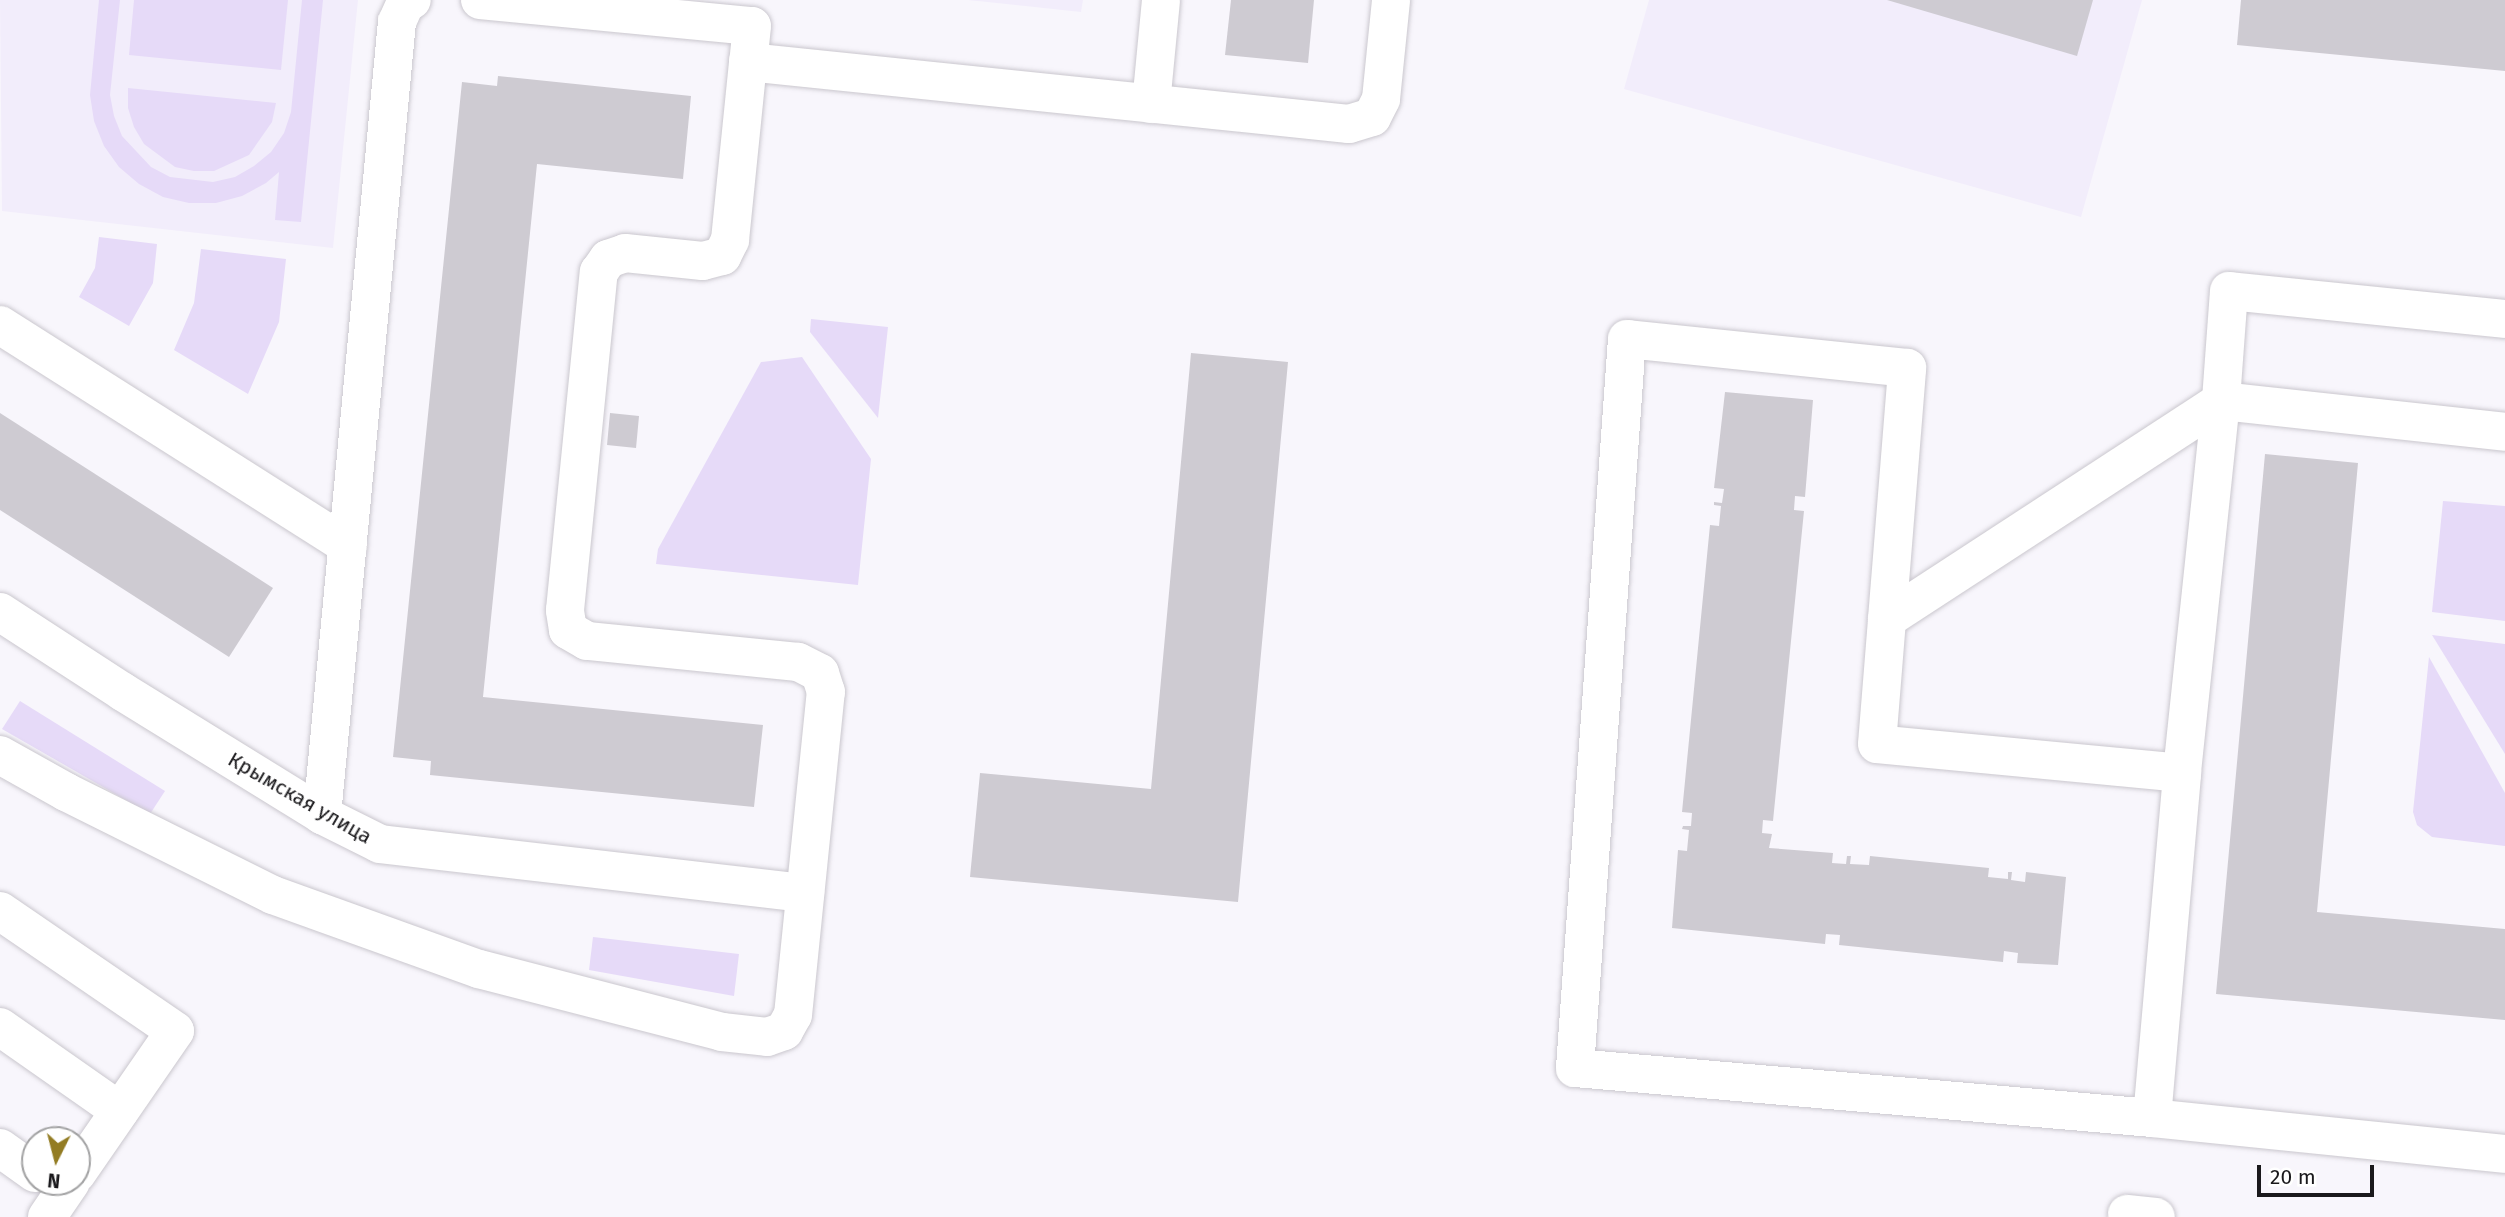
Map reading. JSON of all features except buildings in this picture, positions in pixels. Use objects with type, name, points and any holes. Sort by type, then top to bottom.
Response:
[{"type":"street","points":[[322,815],[397,22],[407,2],[412,0]]},
{"type":"street","points":[[480,0],[752,29],[1151,104],[1349,124],[1373,117],[1381,99],[1391,0]]},
{"type":"street","points":[[1151,104],[1161,0]]},
{"type":"street","points":[[0,755],[66,792],[273,895],[479,969],[722,1032],[767,1037],[784,1031],[793,1016],[826,692],[820,673],[799,663],[587,641],[568,630],[565,610],[599,272],[608,259],[625,253],[703,261],[722,256],[730,240],[752,29]]},
{"type":"street","points":[[2152,1118],[2182,773],[2221,401],[2229,291],[2505,319]]},
{"type":"street","points":[[0,325],[348,545]]},
{"type":"street","points":[[2182,773],[1877,744],[1907,368],[1627,339],[1575,1068],[2152,1118],[2505,1154]]},
{"type":"street","points":[[1887,620],[2221,401],[2505,432]]},
{"type":"street","name":"Крымская улица","points":[[0,612],[322,815],[366,838],[394,848],[805,894]]},
{"type":"street","points":[[0,911],[175,1031],[120,1111],[91,1146]]},
{"type":"street","points":[[0,1027],[120,1111]]},
{"type":"street","points":[[0,1149],[21,1163]]},
{"type":"shaded area","points":[[0,0],[358,0],[333,248],[2,211]]},
{"type":"shaded area","points":[[99,0],[120,0],[110,95],[122,136],[151,167],[170,177],[213,182],[235,177],[254,166],[271,152],[284,133],[291,112],[302,0],[323,0],[301,222],[275,220],[279,172],[266,183],[242,196],[216,203],[189,203],[163,197],[139,184],[119,167],[104,146],[94,121],[90,95]]},
{"type":"shaded area","points":[[134,0],[288,0],[281,70],[129,55]]},
{"type":"shaded area","points":[[968,0],[1083,0],[1081,12]]},
{"type":"shaded area","points":[[1649,0],[2142,0],[2081,217],[1624,89]]},
{"type":"shaded area","points":[[128,88],[276,103],[272,122],[249,155],[214,171],[194,171],[175,167],[144,144],[134,127],[128,108]]},
{"type":"shaded area","points":[[99,237],[157,244],[153,283],[129,326],[79,297],[95,268]]},
{"type":"shaded area","points":[[201,249],[286,259],[279,322],[248,394],[174,350],[194,303]]},
{"type":"shaded area","points":[[811,319],[888,327],[878,418],[810,332]]},
{"type":"shaded area","points":[[802,357],[871,459],[858,585],[656,564],[658,549],[761,362]]},
{"type":"shaded area","points":[[2443,501],[2505,506],[2505,621],[2432,612]]},
{"type":"shaded area","points":[[2432,635],[2505,644],[2505,754]]},
{"type":"shaded area","points":[[2429,657],[2505,793],[2505,846],[2432,837],[2417,825],[2413,812]]},
{"type":"shaded area","points":[[20,701],[165,791],[150,814],[2,729]]},
{"type":"shaded area","points":[[593,937],[739,954],[734,996],[589,970]]}]
